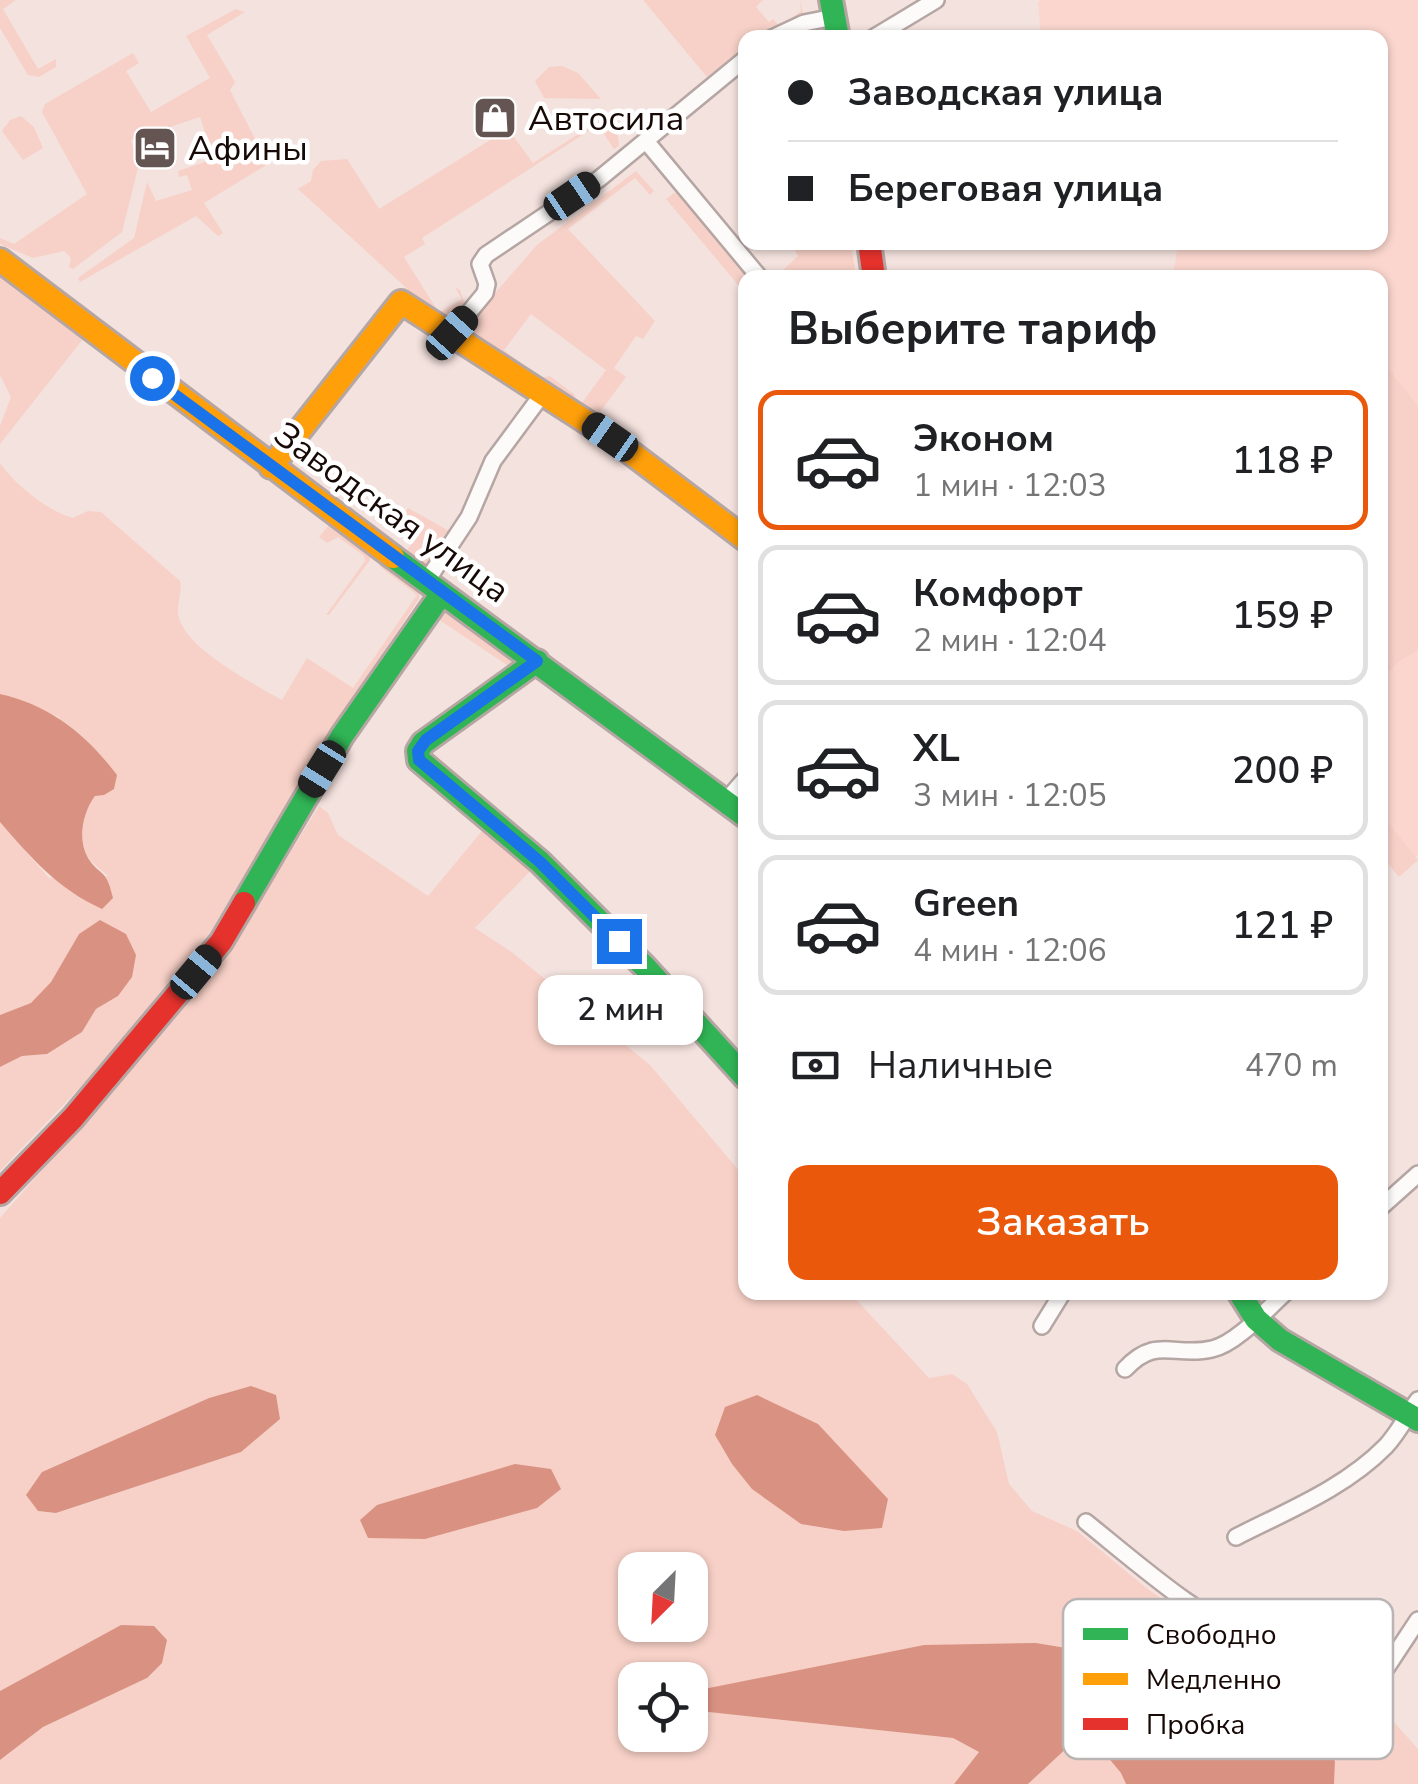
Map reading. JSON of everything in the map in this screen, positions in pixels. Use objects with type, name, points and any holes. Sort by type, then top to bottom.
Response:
[{"type":"street","points":[[886,30],[936,0]]},
{"type":"street","points":[[789,30],[834,18]]},
{"type":"street","points":[[452,333],[485,293],[487,284],[480,264],[486,255],[599,178],[738,65]]},
{"type":"street","points":[[646,141],[753,270]]},
{"type":"street","name":"Заводская улица","points":[[0,260],[270,468],[738,811]]},
{"type":"street","points":[[270,468],[401,302],[544,392],[738,534]]},
{"type":"street","points":[[0,1193],[73,1118],[221,942],[434,588],[493,461],[544,392]]},
{"type":"street","points":[[537,661],[426,740],[418,751],[419,760],[540,862],[650,972],[738,1069]]},
{"type":"street","points":[[725,802],[738,787]]},
{"type":"street","points":[[1388,1201],[1418,1174]]},
{"type":"street","points":[[1042,1326],[1059,1300]]},
{"type":"street","points":[[1236,1537],[1334,1486],[1366,1464],[1415,1412],[1280,1340],[1256,1319],[1244,1300]]},
{"type":"street","points":[[1125,1369],[1146,1350],[1211,1350],[1223,1345],[1277,1300]]},
{"type":"street","points":[[1086,1522],[1183,1599]]},
{"type":"street","points":[[1393,1658],[1418,1620]]},
{"type":"shaded area","points":[[0,0],[16,0],[3,9],[38,69],[56,59],[56,67],[39,77],[28,75],[0,28]]},
{"type":"shaded area","points":[[643,0],[763,0],[756,7],[769,22],[773,19],[780,27],[801,11],[800,0],[803,13],[783,29],[772,26],[767,30],[738,30],[738,53],[707,77]]},
{"type":"shaded area","points":[[1418,0],[1418,855],[1412,860],[1388,828],[1388,270],[1174,270],[1177,250],[1388,250],[1388,30],[1040,30],[1038,2]]},
{"type":"shaded area","points":[[236,9],[245,12],[207,35],[235,82],[230,90],[268,164],[204,203],[223,233],[218,236],[196,216],[80,282],[78,278],[134,238],[147,182],[156,201],[192,190],[187,175],[179,177],[178,171],[214,159],[200,117],[131,140],[139,164],[122,232],[73,269],[69,267],[71,258],[64,251],[33,258],[0,244],[0,238],[14,244],[87,194],[42,112],[45,104],[133,53],[139,63],[126,71],[151,112],[210,78],[186,36]]},
{"type":"shaded area","points":[[562,66],[578,73],[601,99],[544,98],[535,81],[549,67]]},
{"type":"shaded area","points":[[21,116],[34,127],[43,148],[23,160],[2,131],[10,120]]},
{"type":"shaded area","points":[[605,117],[618,136],[619,146],[614,149],[598,125],[422,238],[425,244],[404,257],[439,313],[462,299],[455,287],[460,290],[464,302],[450,318],[436,315],[298,189],[311,181],[313,170],[321,161],[347,159],[379,209],[508,129],[533,163]]},
{"type":"shaded area","points":[[636,171],[654,191],[650,195],[635,178],[568,229],[655,321],[643,339],[636,336],[614,368],[626,377],[594,420],[579,407],[606,370],[531,314],[504,350],[540,378],[550,376],[575,395],[575,402],[463,330],[537,245]]},
{"type":"shaded area","points":[[680,193],[744,270],[738,270],[738,285],[666,199]]},
{"type":"shaded area","points":[[795,250],[852,250],[855,270],[783,270],[798,256]]},
{"type":"shaded area","points":[[0,273],[83,339],[0,444],[0,426],[11,397],[0,375]]},
{"type":"shaded area","points":[[1388,368],[1418,406],[1418,650],[1388,673]]},
{"type":"shaded area","points":[[0,463],[33,496],[63,515],[73,518],[88,511],[101,512],[180,581],[179,618],[195,642],[223,665],[282,700],[307,658],[353,688],[417,595],[381,564],[420,589],[419,599],[337,721],[338,729],[211,931],[91,1076],[0,1171],[0,1067],[22,1056],[47,1054],[82,1032],[96,1009],[118,996],[79,934],[51,982],[31,1004],[0,1015],[0,822],[49,878],[108,876],[85,852],[83,827],[95,796],[59,717],[0,694]]},
{"type":"shaded area","points":[[408,508],[451,532],[426,568],[405,553],[419,534],[401,519]]},
{"type":"shaded area","points":[[325,521],[371,554],[326,615],[365,561],[364,556],[338,537],[327,543],[319,537],[329,525]]},
{"type":"shaded area","points":[[445,608],[519,659],[516,671],[435,617]]},
{"type":"shaded area","points":[[0,694],[35,706],[66,724],[117,775],[114,789],[95,796],[83,826],[85,851],[105,877],[113,898],[102,909],[59,882],[0,822]]},
{"type":"shaded area","points":[[319,806],[328,813],[338,835],[428,896],[487,825],[537,864],[475,928],[513,953],[650,1065],[738,1170],[738,1300],[857,1300],[929,1378],[952,1374],[967,1384],[997,1432],[1009,1484],[1032,1511],[1077,1531],[1162,1599],[1063,1599],[1063,1731],[708,1693],[708,1662],[618,1662],[618,1752],[708,1752],[708,1712],[953,1738],[979,1752],[954,1784],[0,1784],[0,1760],[43,1727],[147,1678],[121,1626],[0,1691],[0,1218],[174,1020],[250,917]],"holes":[[[252,1386],[241,1452],[56,1513],[38,1511],[42,1472],[209,1398]]]},
{"type":"shaded area","points":[[1388,822],[1418,860],[1399,877],[1388,864]]},
{"type":"shaded area","points":[[100,920],[126,934],[136,955],[132,977],[118,996],[96,1009],[82,1032],[47,1054],[22,1056],[0,1067],[0,1015],[31,1003],[51,982],[79,934]]},
{"type":"shaded area","points":[[251,1386],[276,1395],[280,1419],[241,1452],[56,1513],[38,1511],[26,1495],[42,1472],[209,1398]]},
{"type":"shaded area","points":[[757,1395],[818,1424],[888,1499],[882,1528],[844,1531],[801,1524],[752,1489],[715,1435],[725,1407]]},
{"type":"shaded area","points":[[515,1464],[551,1469],[561,1489],[537,1508],[425,1539],[368,1538],[360,1520],[377,1505]]},
{"type":"shaded area","points":[[121,1625],[154,1626],[167,1640],[162,1663],[147,1678],[43,1727],[0,1760],[0,1691]]},
{"type":"shaded area","points":[[1036,1643],[1063,1648],[1063,1752],[1028,1784],[954,1784],[979,1752],[953,1738],[708,1712],[708,1688],[924,1645]]},
{"type":"shaded area","points":[[1393,1721],[1418,1749],[1418,1784],[1334,1784],[1335,1761],[1317,1759],[1393,1759]]},
{"type":"shaded area","points":[[1063,1752],[1063,1759],[1110,1759],[1126,1784],[1028,1784]]},
{"type":"shaded area","points":[[1109,1759],[1335,1761],[1334,1784],[1126,1784]]},
{"type":"traffic: fast","points":[[831,0],[837,30]]},
{"type":"traffic: fast","points":[[393,557],[738,811]]},
{"type":"traffic: fast","points":[[244,903],[342,736],[442,593]]},
{"type":"traffic: fast","points":[[537,661],[423,743],[418,751],[419,760],[540,862],[645,967],[738,1069]]},
{"type":"traffic: fast","points":[[1244,1300],[1256,1319],[1280,1340],[1418,1420]]},
{"type":"traffic: slow","points":[[0,260],[393,557]]},
{"type":"traffic: slow","points":[[271,467],[401,302],[610,437],[738,534]]},
{"type":"traffic: jam","points":[[870,250],[873,270]]},
{"type":"traffic: jam","points":[[0,1193],[73,1118],[221,942],[244,903]]},
{"type":"place","name":"Автосила","points":[[495,118]]},
{"type":"place","name":"Афины","points":[[155,148]]},
{"type":"route","points":[[152,378],[537,661],[426,740],[418,751],[419,760],[496,822],[619,941]]}]
